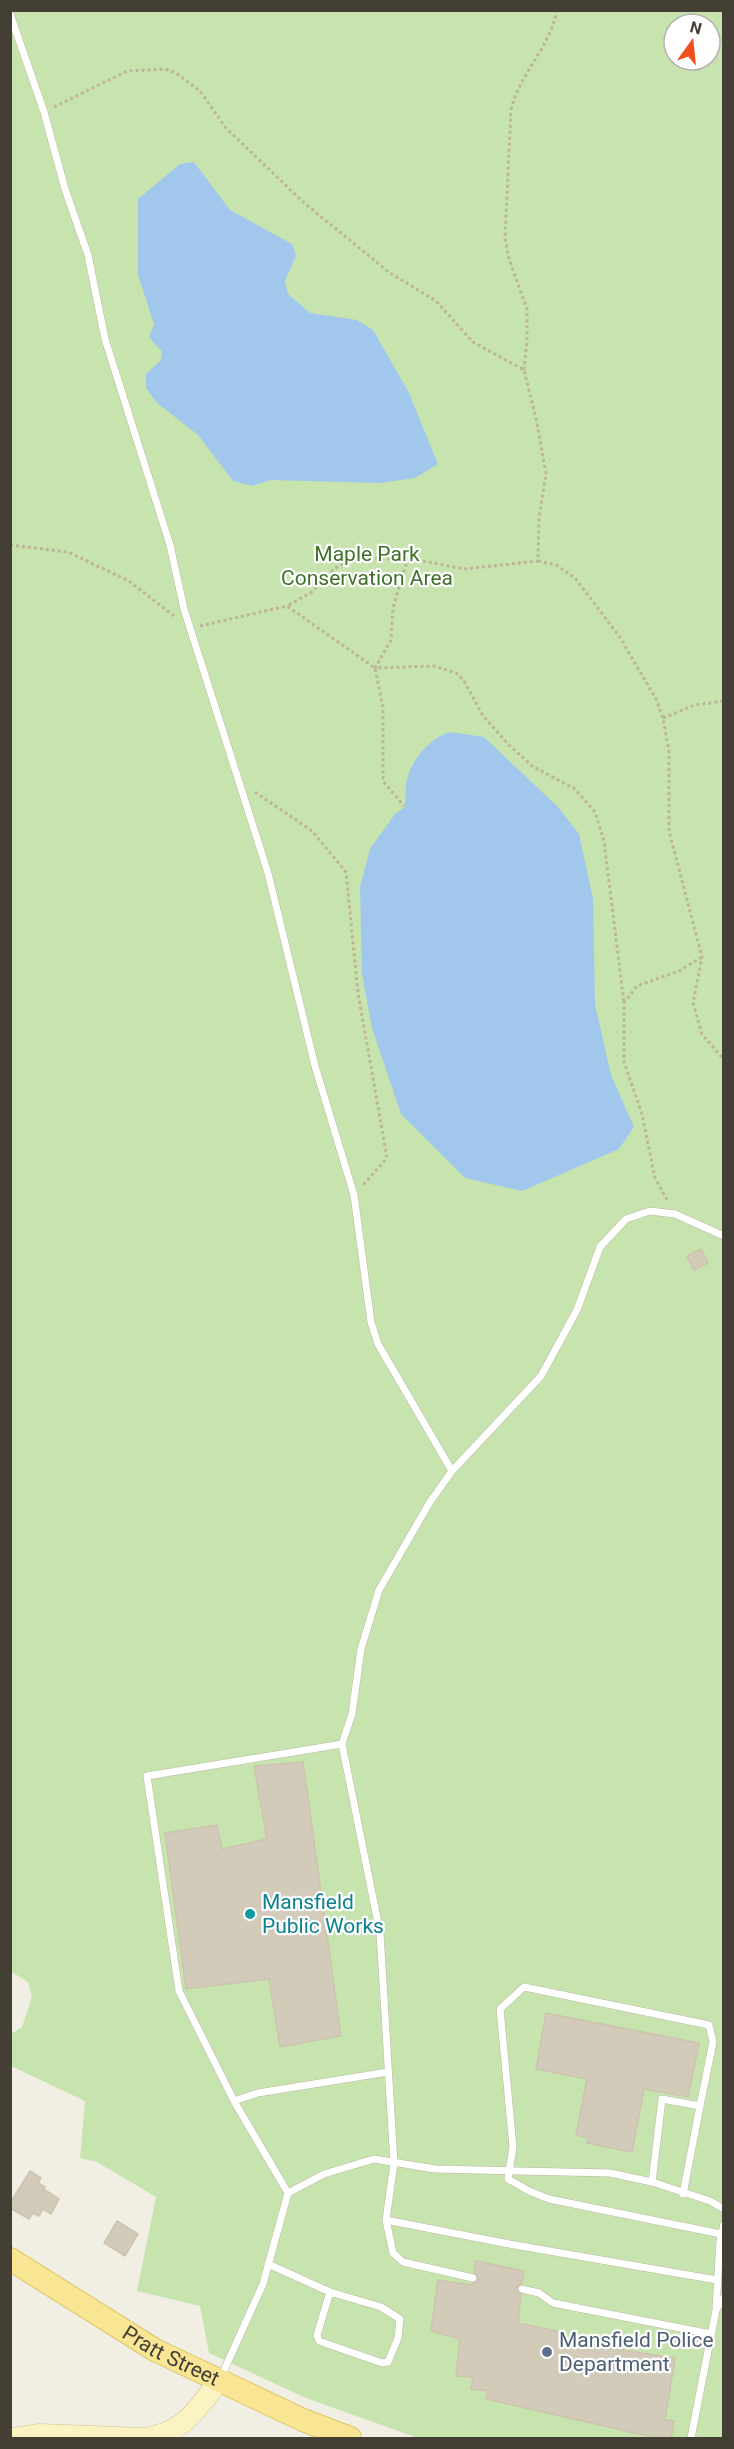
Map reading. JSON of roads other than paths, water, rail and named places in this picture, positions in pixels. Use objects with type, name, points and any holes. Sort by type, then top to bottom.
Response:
[{"type":"main road","name":"Pratt Street","points":[[10,2259],[155,2350],[344,2437]]},
{"type":"main road","points":[[14,2439],[40,2434],[144,2438],[159,2436],[182,2425],[192,2416],[219,2381]]},
{"type":"lane","points":[[10,14],[44,112],[65,189],[88,255],[105,339],[170,545],[190,629],[268,873],[315,1066],[354,1195],[371,1322],[378,1344],[452,1471]]},
{"type":"lane","points":[[473,2278],[403,2262],[393,2253],[387,2220],[394,2163],[380,1933],[342,1744],[352,1714],[361,1649],[379,1590],[430,1502],[452,1471],[541,1376],[577,1310],[600,1247],[626,1219],[650,1211],[675,1214],[723,1236]]},
{"type":"lane","points":[[219,2381],[263,2284],[288,2193],[234,2101],[179,1991],[147,1776],[342,1744]]},
{"type":"lane","points":[[683,2194],[713,2042],[709,2025],[524,1987],[500,2009],[513,2147],[508,2178],[529,2191],[549,2199],[721,2234]]},
{"type":"lane","points":[[234,2101],[258,2093],[388,2072]]},
{"type":"lane","points":[[652,2182],[662,2099],[700,2106]]},
{"type":"lane","points":[[288,2193],[324,2174],[374,2159],[435,2169],[610,2173],[652,2182],[710,2201],[723,2209]]},
{"type":"lane","points":[[387,2220],[508,2244],[717,2280]]},
{"type":"lane","points":[[691,2439],[716,2310],[723,2224]]},
{"type":"lane","points":[[268,2264],[330,2292],[381,2307],[400,2319],[398,2338],[388,2362],[382,2363],[320,2341],[317,2335],[330,2292]]},
{"type":"lane","points":[[522,2289],[539,2293],[553,2303],[711,2334]]},
{"type":"lane","points":[[716,2310],[723,2297]]},
{"type":"water","points":[[194,162],[230,210],[292,244],[296,256],[285,281],[288,294],[310,313],[357,320],[373,330],[408,391],[438,464],[415,478],[381,483],[271,480],[252,486],[233,481],[198,435],[157,403],[146,388],[146,374],[161,360],[162,352],[149,337],[154,324],[138,275],[138,199],[180,164]]},
{"type":"water","points":[[450,732],[484,737],[558,807],[579,834],[593,899],[595,1004],[611,1075],[634,1127],[619,1149],[522,1191],[465,1178],[401,1114],[372,1028],[362,974],[360,887],[370,849],[395,814],[405,807],[407,779],[413,764],[429,744]]},
{"type":"place","name":"Mansfield Public Works","points":[[250,1914]]},
{"type":"place","name":"Mansfield Police Department","points":[[547,2352]]},
{"type":"park label","name":"Maple Park Conservation Area","points":[[367,566]]}]
